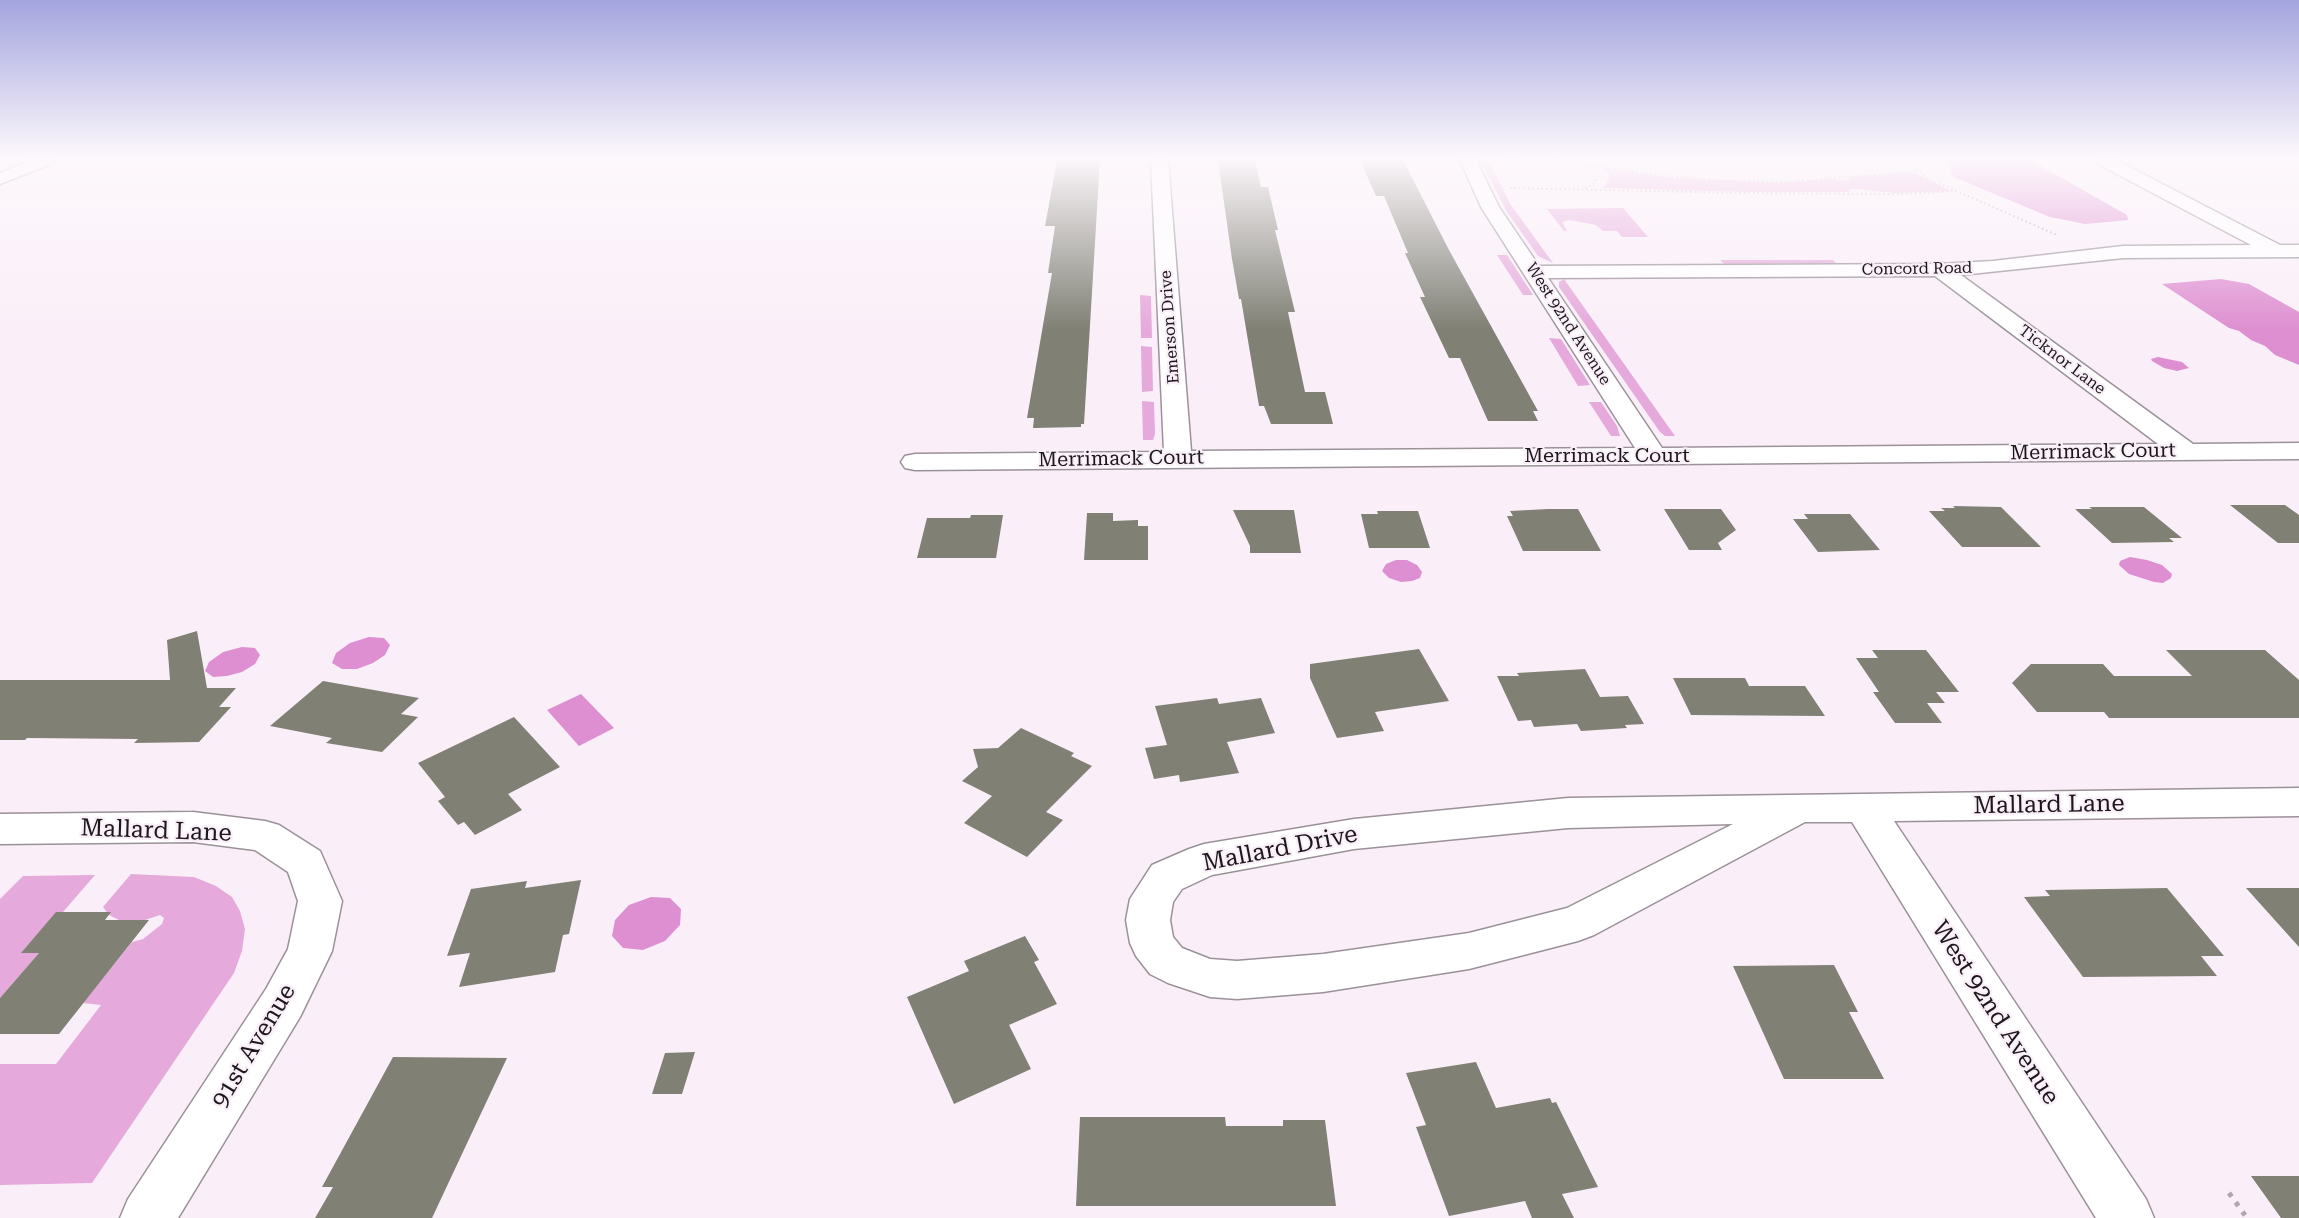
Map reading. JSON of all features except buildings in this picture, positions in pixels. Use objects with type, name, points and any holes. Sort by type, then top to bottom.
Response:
[{"type":"street","name":"Emerson Drive","points":[[1163,217],[1178,458]]},
{"type":"street","name":"West 92nd Avenue","points":[[1497,217],[1654,456]]},
{"type":"street","points":[[2213,217],[2299,262]]},
{"type":"street","name":"Concord Road","points":[[1533,272],[1940,270],[1993,267],[2123,252],[2299,251]]},
{"type":"street","name":"Ticknor Lane","points":[[1940,270],[2185,451]]},
{"type":"street","name":"Merrimack Court","points":[[915,462],[1178,458],[2299,451]]},
{"type":"street","name":"Mallard Lane","points":[[1799,808],[2299,802]]},
{"type":"street","name":"West 92nd Avenue","points":[[1863,807],[2127,1218]]},
{"type":"street","name":"Mallard Drive","points":[[1799,808],[1578,923],[1469,951],[1323,974],[1238,980],[1210,978],[1184,970],[1166,961],[1152,943],[1148,920],[1152,899],[1167,877],[1204,860],[1354,834],[1568,813],[1799,808]]},
{"type":"street","name":"Mallard Lane","points":[[0,829],[193,827],[265,836],[305,862]]},
{"type":"street","name":"91st Avenue","points":[[147,1218],[283,1003],[310,951],[320,901],[305,862]]},
{"type":"path","points":[[2016,217],[2060,236]]},
{"type":"path","points":[[2229,1193],[2247,1218]]},
{"type":"shaded area","points":[[1510,217],[1520,217],[1553,263],[1538,256]]},
{"type":"shaded area","points":[[1553,217],[1631,217],[1648,237],[1622,237],[1617,231],[1603,231],[1596,225],[1570,220],[1562,222],[1567,231],[1564,231]]},
{"type":"shaded area","points":[[2050,217],[2127,217],[2128,220],[2085,224]]},
{"type":"shaded area","points":[[1497,255],[1507,255],[1533,295],[1523,295]]},
{"type":"shaded area","points":[[1720,260],[1833,260],[1836,263],[1724,264]]},
{"type":"shaded area","points":[[1564,279],[1675,436],[1665,436],[1660,432],[1559,287],[1559,282]]},
{"type":"shaded area","points":[[2221,279],[2249,284],[2299,312],[2299,365],[2275,355],[2265,346],[2229,328],[2162,284]]},
{"type":"shaded area","points":[[1140,295],[1151,296],[1152,338],[1141,338]]},
{"type":"shaded area","points":[[1549,338],[1561,339],[1590,385],[1578,386]]},
{"type":"shaded area","points":[[1141,346],[1152,347],[1153,391],[1142,392]]},
{"type":"shaded area","points":[[2158,357],[2182,362],[2189,368],[2177,371],[2164,368],[2151,359]]},
{"type":"shaded area","points":[[1142,401],[1154,402],[1155,434],[1153,440],[1143,440]]},
{"type":"shaded area","points":[[1589,402],[1601,402],[1617,426],[1620,436],[1611,436]]},
{"type":"shaded area","points":[[2130,557],[2162,565],[2172,574],[2171,578],[2163,583],[2129,574],[2119,565],[2120,561]]},
{"type":"shaded area","points":[[1396,560],[1407,560],[1417,565],[1422,572],[1420,578],[1401,582],[1389,578],[1382,571],[1386,564]]},
{"type":"shaded area","points":[[369,637],[384,638],[390,645],[385,655],[357,669],[342,669],[332,663],[336,653],[350,643]]},
{"type":"shaded area","points":[[242,647],[255,648],[260,655],[255,664],[242,672],[227,676],[213,677],[205,671],[209,662],[223,652]]},
{"type":"shaded area","points":[[581,694],[614,728],[579,746],[547,710]]},
{"type":"shaded area","points":[[131,874],[194,877],[216,886],[232,897],[240,911],[245,929],[242,951],[234,973],[92,1183],[0,1185],[0,1064],[56,1064],[101,1005],[83,1003],[132,942],[143,939],[162,924],[164,918],[160,915],[145,920],[119,920],[109,915],[103,907]]},
{"type":"shaded area","points":[[95,875],[63,912],[56,913],[22,952],[39,953],[0,998],[0,899],[23,876]]},
{"type":"shaded area","points":[[651,897],[670,898],[681,909],[680,925],[665,941],[643,950],[623,948],[612,936],[615,920],[629,905]]}]
